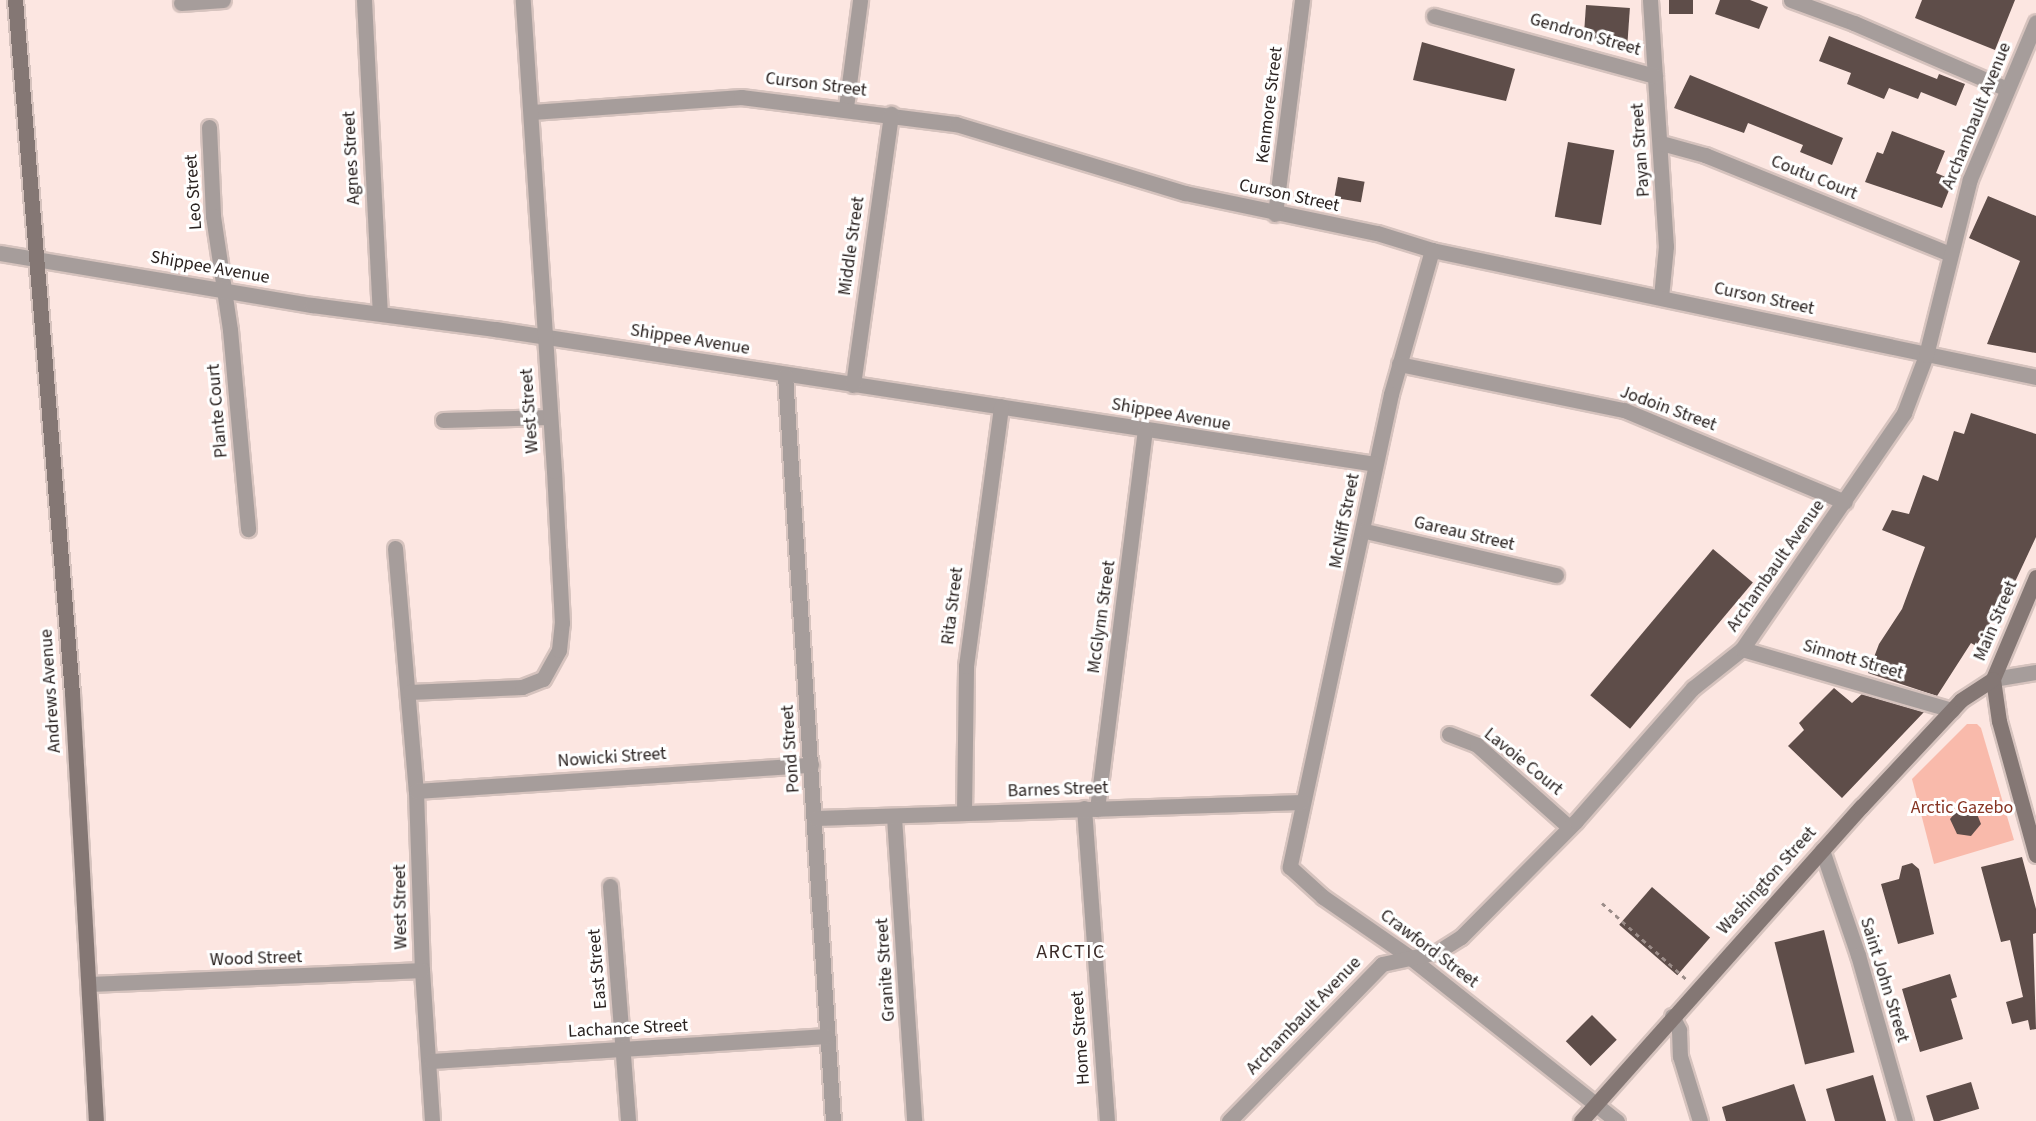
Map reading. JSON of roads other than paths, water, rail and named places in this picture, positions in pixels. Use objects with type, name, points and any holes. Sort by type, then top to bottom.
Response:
[{"type":"street","name":"Andrews Avenue","points":[[15,0],[72,693],[91,984],[96,1121]]},
{"type":"street","points":[[181,3],[223,0]]},
{"type":"street","name":"Agnes Street","points":[[364,0],[380,312]]},
{"type":"street","name":"West Street","points":[[410,692],[522,687],[543,680],[552,669],[559,650],[562,623],[532,112],[523,0]]},
{"type":"street","points":[[846,107],[860,0]]},
{"type":"street","name":"Kenmore Street","points":[[1275,214],[1302,0]]},
{"type":"street","name":"Payan Street","points":[[1650,0],[1666,246],[1661,297]]},
{"type":"street","points":[[1791,0],[1812,4],[2007,89]]},
{"type":"street","name":"Gendron Street","points":[[1434,16],[1655,76]]},
{"type":"street","name":"Archambault Avenue","points":[[1229,1121],[1382,964],[1437,952],[1461,937],[1569,827],[1693,688],[1742,649],[1904,413],[1926,354],[1970,179],[2035,26]]},
{"type":"street","name":"Curson Street","points":[[532,112],[741,97],[846,107],[956,124],[1185,193],[1275,214],[1377,233],[1432,250],[2036,378]]},
{"type":"street","name":"Middle Street","points":[[853,385],[891,114]]},
{"type":"street","name":"Leo Street","points":[[209,127],[213,216],[224,289]]},
{"type":"street","name":"Coutu Court","points":[[1661,142],[1705,155],[1950,254]]},
{"type":"street","name":"McNiff Street","points":[[1302,802],[1365,531],[1375,464],[1399,364],[1432,250]]},
{"type":"street","name":"Shippee Avenue","points":[[0,253],[312,305],[380,312],[544,339],[1001,406],[1145,431],[1375,464]]},
{"type":"street","name":"Plante Court","points":[[224,289],[248,529]]},
{"type":"street","name":"Jodoin Street","points":[[1399,364],[1624,410],[1845,502]]},
{"type":"street","name":"Pond Street","points":[[785,375],[816,818],[833,1121]]},
{"type":"street","name":"Rita Street","points":[[964,813],[966,666],[1001,406]]},
{"type":"street","points":[[443,420],[550,417]]},
{"type":"street","name":"McGlynn Street","points":[[1091,808],[1145,431]]},
{"type":"street","name":"Gareau Street","points":[[1365,531],[1556,575]]},
{"type":"street","name":"West Street","points":[[395,548],[410,692],[422,970],[431,1061],[432,1121]]},
{"type":"street","name":"Main Street","points":[[2036,577],[1993,678],[1999,721],[2036,855]]},
{"type":"street","name":"Sinnott Street","points":[[1742,649],[1952,710]]},
{"type":"street","points":[[1993,678],[2036,672]]},
{"type":"street","name":"Washington Street","points":[[1581,1121],[1672,1016],[1952,710],[1993,678]]},
{"type":"street","name":"Lavoie Court","points":[[1449,734],[1477,746],[1569,827]]},
{"type":"street","name":"Nowicki Street","points":[[416,791],[811,765]]},
{"type":"street","name":"Barnes Street","points":[[816,818],[1302,802]]},
{"type":"street","name":"Crawford Street","points":[[1302,802],[1290,867],[1323,897],[1411,958],[1617,1121]]},
{"type":"street","name":"Home Street","points":[[1091,808],[1107,1121]]},
{"type":"street","name":"Granite Street","points":[[894,817],[914,1121]]},
{"type":"street","name":"Saint John Street","points":[[1822,850],[1858,955],[1905,1121]]},
{"type":"street","name":"East Street","points":[[610,886],[628,1121]]},
{"type":"street","name":"Wood Street","points":[[91,984],[422,970]]},
{"type":"street","points":[[1672,1016],[1679,1030],[1680,1056],[1700,1121]]},
{"type":"street","name":"Lachance Street","points":[[431,1061],[827,1036]]},
{"type":"district","name":"ARCTIC","points":[[1071,952]]},
{"type":"park label","name":"Arctic Gazebo","points":[[1962,808]]}]
